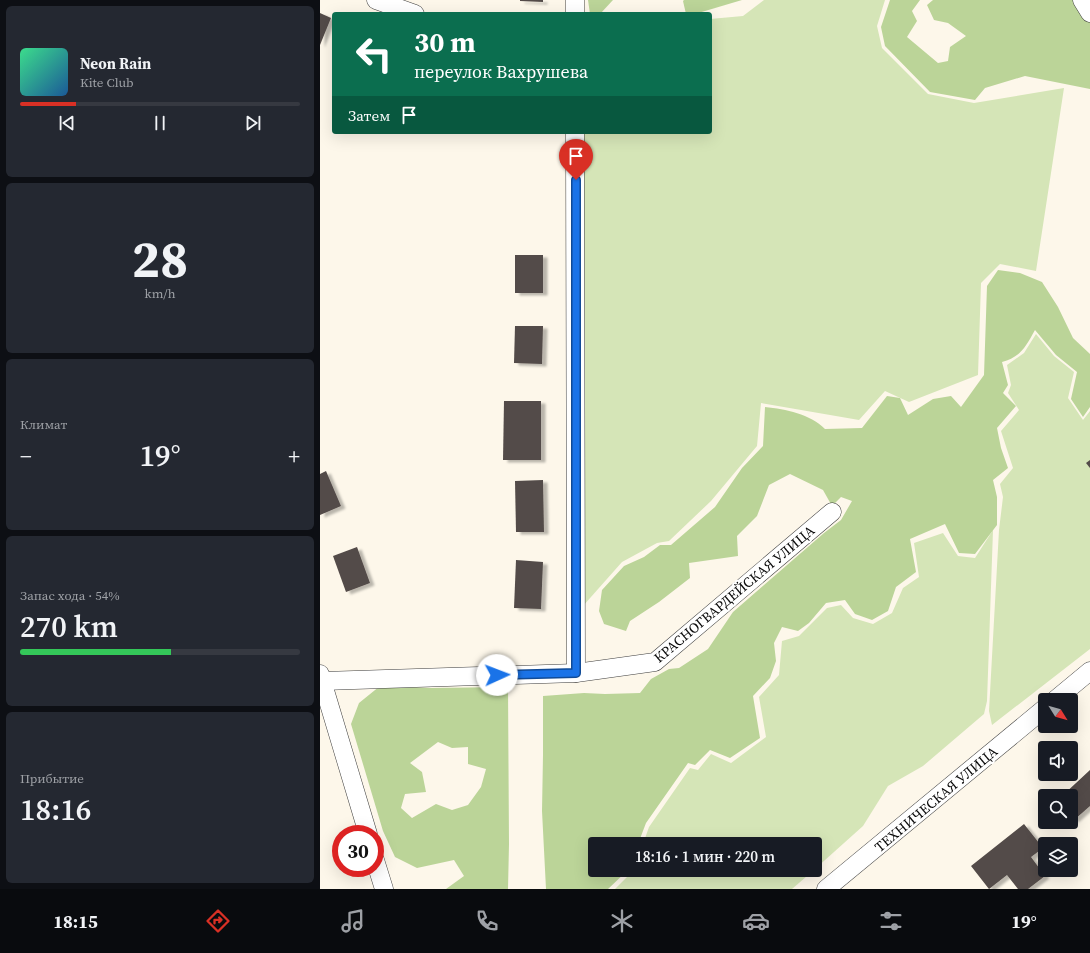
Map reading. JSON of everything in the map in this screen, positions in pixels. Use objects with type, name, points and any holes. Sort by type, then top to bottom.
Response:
[{"type":"street","points":[[376,0],[409,12]]},
{"type":"street","points":[[575,0],[575,12]]},
{"type":"street","points":[[1082,0],[1090,13]]},
{"type":"street","points":[[575,134],[576,673]]},
{"type":"street","name":"КРАСНОГВАРДЕЙСКАЯ УЛИЦА","points":[[321,679],[576,673],[655,662],[832,512]]},
{"type":"street","points":[[1063,693],[1090,671]]},
{"type":"street","points":[[321,679],[365,825]]},
{"type":"street","name":"ТЕХНИЧЕСКАЯ УЛИЦА","points":[[826,889],[1038,714]]},
{"type":"street","points":[[380,877],[384,889]]},
{"type":"green space","points":[[588,0],[613,0],[602,12],[590,12]]},
{"type":"green space","points":[[742,0],[702,12],[686,12],[683,1]]},
{"type":"green space","points":[[764,0],[885,0],[877,26],[882,48],[928,94],[974,103],[1064,88],[1036,271],[1000,264],[981,283],[978,375],[909,402],[885,391],[859,420],[761,403],[757,446],[711,501],[669,541],[657,543],[622,562],[583,606],[584,134],[712,134],[712,19],[743,16]]},
{"type":"green space","points":[[890,0],[920,0],[912,11],[917,21],[907,37],[938,63],[948,61],[950,47],[966,36],[948,23],[934,20],[927,5],[933,0],[1077,0],[1090,21],[1090,89],[1025,76],[985,88],[975,100],[930,92],[885,46],[881,27]]},
{"type":"green space","points":[[998,270],[1020,273],[1042,282],[1058,307],[1073,338],[1090,354],[1090,407],[1083,417],[1071,399],[1077,372],[1056,355],[1035,330],[1026,346],[1018,354],[1009,360],[1002,362],[1008,385],[1003,393],[1016,406],[997,428],[1001,448],[1008,468],[993,480],[997,497],[997,525],[975,554],[959,553],[945,524],[910,539],[916,572],[896,587],[888,611],[872,620],[855,614],[845,600],[826,603],[809,623],[798,631],[782,627],[774,643],[776,661],[770,678],[753,696],[760,738],[730,758],[710,750],[695,765],[688,763],[646,823],[641,837],[588,837],[588,877],[621,877],[608,889],[546,889],[542,811],[543,696],[584,693],[640,693],[651,679],[669,669],[679,668],[708,649],[733,612],[841,520],[852,501],[841,497],[832,506],[823,490],[790,474],[769,485],[757,516],[737,536],[738,556],[689,563],[690,578],[659,602],[630,621],[626,631],[604,624],[599,611],[602,590],[624,566],[644,557],[660,545],[671,545],[715,507],[742,468],[763,446],[765,407],[797,413],[819,424],[825,429],[862,428],[887,396],[900,398],[908,415],[933,399],[951,396],[961,407],[984,375],[987,286]]},
{"type":"green space","points":[[1036,334],[1054,356],[1074,372],[1068,398],[1083,420],[1090,411],[1090,649],[992,725],[989,711],[999,530],[1003,497],[1000,484],[1013,468],[1001,431],[1019,410],[1008,393],[1011,385],[1007,365],[1024,353]]},
{"type":"green space","points":[[993,530],[987,701],[984,714],[923,766],[888,786],[863,826],[822,863],[822,837],[645,837],[649,827],[690,768],[698,770],[711,754],[731,763],[766,737],[759,697],[779,675],[782,641],[799,636],[827,608],[841,605],[853,618],[873,624],[892,613],[903,588],[919,577],[914,543],[943,533],[958,556],[975,558]]},
{"type":"green space","points":[[380,686],[431,688],[508,687],[508,889],[446,889],[464,876],[454,860],[417,868],[395,857],[384,833],[384,825],[381,825],[351,724],[359,703]],"holes":[[[438,742],[452,748],[468,747],[468,764],[486,769],[481,787],[468,805],[452,810],[436,804],[412,818],[401,808],[405,794],[426,792],[422,772],[410,763]]]},
{"type":"green space","points":[[627,877],[806,877],[792,889],[615,889]]},
{"type":"building","points":[[543,0],[543,2],[520,1]]},
{"type":"building","points":[[320,13],[331,18],[320,45]]},
{"type":"building","points":[[515,255],[543,255],[543,293],[515,293]]},
{"type":"building","points":[[515,326],[543,326],[542,364],[514,363]]},
{"type":"building","points":[[504,401],[541,401],[541,460],[503,460]]},
{"type":"building","points":[[1090,460],[1090,468],[1086,463]]},
{"type":"building","points":[[326,471],[341,506],[320,515],[320,474]]},
{"type":"building","points":[[543,480],[544,532],[516,532],[515,481]]},
{"type":"building","points":[[357,547],[370,583],[346,592],[333,556]]},
{"type":"building","points":[[516,560],[543,562],[541,609],[514,608]]},
{"type":"building","points":[[1090,770],[1090,806],[1078,816],[1078,789],[1070,789]]},
{"type":"building","points":[[1024,824],[1038,842],[1038,852],[1031,857],[1038,866],[1038,877],[1044,877],[1028,889],[1018,889],[1007,875],[989,889],[971,866]]},
{"type":"route","points":[[497,675],[576,673],[576,180]]}]
